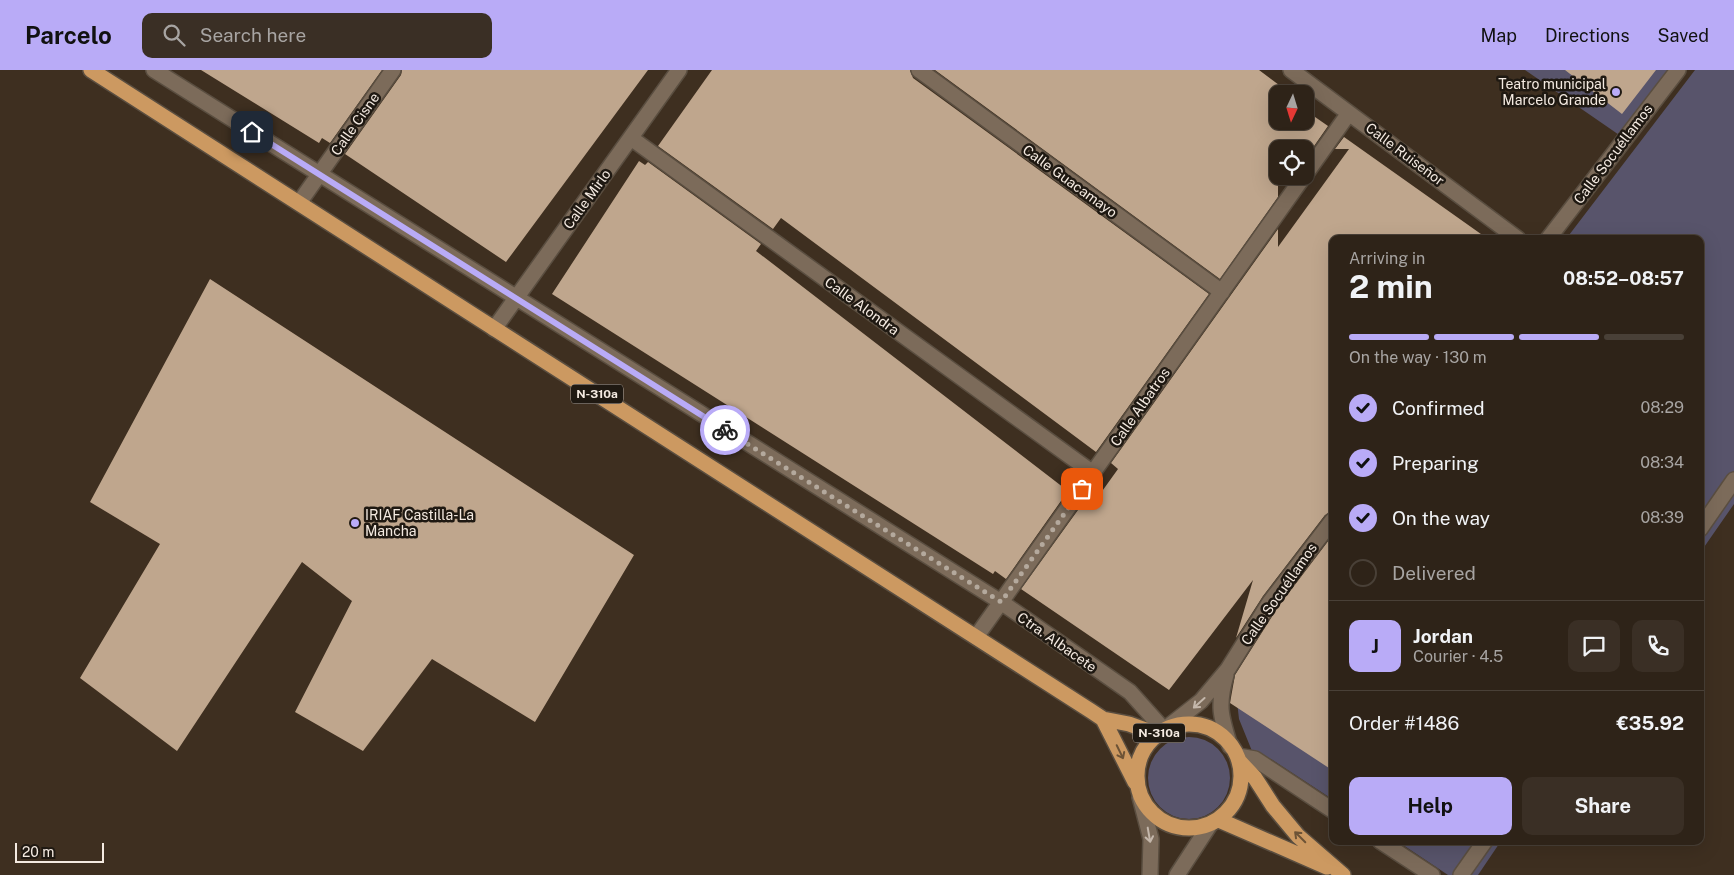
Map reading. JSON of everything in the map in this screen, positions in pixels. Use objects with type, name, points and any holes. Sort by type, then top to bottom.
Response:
[{"type":"highway","name":"N-310a","points":[[91,70],[1103,719],[1160,732]]},
{"type":"highway","name":"N-310a","points":[[1103,719],[1149,812],[1166,824],[1191,829],[1214,823],[1340,873]]},
{"type":"highway","name":"N-310a","points":[[1138,791],[1136,768],[1148,742],[1160,732],[1183,724],[1202,725],[1222,735],[1255,778],[1273,806],[1298,836],[1340,873]]},
{"type":"highway","points":[[1214,823],[1232,807],[1240,789],[1242,770],[1236,754]]},
{"type":"street","name":"Ctra. Albacete","points":[[154,70],[1001,602],[1130,692],[1160,732]]},
{"type":"street","name":"Calle Cisne","points":[[299,203],[393,70]]},
{"type":"street","name":"Calle Mirlo","points":[[494,328],[679,70]]},
{"type":"street","name":"Calle Guacamayo","points":[[919,70],[1222,292]]},
{"type":"street","name":"Calle Ruiseñor","points":[[1291,70],[1513,235]]},
{"type":"street","name":"Calle Socuéllamos","points":[[1551,235],[1678,70]]},
{"type":"street","name":"Calle Albatros","points":[[1314,162],[1349,113]]},
{"type":"street","name":"Calle Alondra","points":[[631,138],[1093,473]]},
{"type":"street","name":"Calle Albatros","points":[[976,637],[1298,185]]},
{"type":"street","points":[[1704,523],[1734,480]]},
{"type":"street","name":"Calle Socuéllamos","points":[[1160,732],[1202,702],[1228,669],[1270,602],[1329,525]]},
{"type":"street","name":"Calle Socuéllamos","points":[[1228,669],[1220,696],[1222,719],[1236,754]]},
{"type":"street","points":[[1236,754],[1255,759],[1329,808]]},
{"type":"street","points":[[1138,791],[1151,839],[1150,875]]},
{"type":"street","points":[[1177,875],[1214,823]]},
{"type":"street","points":[[1386,845],[1432,875]]},
{"type":"street","points":[[1461,875],[1481,845]]},
{"type":"shaded area","points":[[1525,70],[1678,70],[1625,139]]},
{"type":"shaded area","points":[[1695,70],[1734,70],[1734,504],[1704,547],[1704,235],[1569,235]]},
{"type":"shaded area","points":[[1329,546],[1329,797],[1271,759],[1254,756],[1239,719],[1236,693],[1259,638]]},
{"type":"shaded area","points":[[1189,737],[1205,740],[1218,749],[1227,762],[1230,778],[1227,794],[1218,807],[1205,816],[1189,819],[1173,816],[1160,807],[1151,794],[1148,778],[1151,762],[1160,749],[1173,740]]},
{"type":"shaded area","points":[[1403,845],[1498,845],[1478,875],[1448,875]]},
{"type":"building","points":[[201,70],[382,70],[330,143],[322,138],[319,143]]},
{"type":"building","points":[[402,70],[648,70],[506,262],[345,154],[401,75]]},
{"type":"building","points":[[712,70],[910,70],[913,78],[1209,294],[1096,452],[781,218],[773,229],[658,146]]},
{"type":"building","points":[[935,70],[1259,70],[1279,85],[1269,85],[1269,130],[1314,130],[1314,116],[1328,126],[1314,146],[1314,140],[1269,140],[1269,185],[1278,185],[1278,197],[1220,279]]},
{"type":"building","name":"Teatro municipal Marcelo Grande","points":[[1565,70],[1656,70],[1622,114]]},
{"type":"building","points":[[1344,137],[1482,235],[1329,235],[1329,513],[1325,515],[1263,596],[1236,638],[1253,580],[1169,690],[1021,589],[1083,503],[1090,508],[1118,469],[1111,463],[1278,229],[1278,247],[1349,149],[1335,149]]},
{"type":"building","points":[[639,161],[645,165],[648,162],[761,244],[756,251],[1068,491],[1006,579],[995,571],[993,574],[552,294]]},
{"type":"building","name":"IRIAF Castilla-La Mancha","points":[[210,279],[634,555],[535,722],[432,659],[363,751],[295,712],[352,601],[302,562],[177,751],[80,678],[160,544],[90,502]]},
{"type":"building","points":[[1329,540],[1329,768],[1230,703],[1235,675],[1278,607]]},
{"type":"way so far","points":[[725,430],[1001,602],[1082,489]]},
{"type":"place","name":"Teatro municipal Marcelo Grande","points":[[1616,92]]},
{"type":"place","name":"IRIAF Castilla-La Mancha","points":[[355,523]]},
{"type":"route","points":[[252,132],[725,430]]}]
